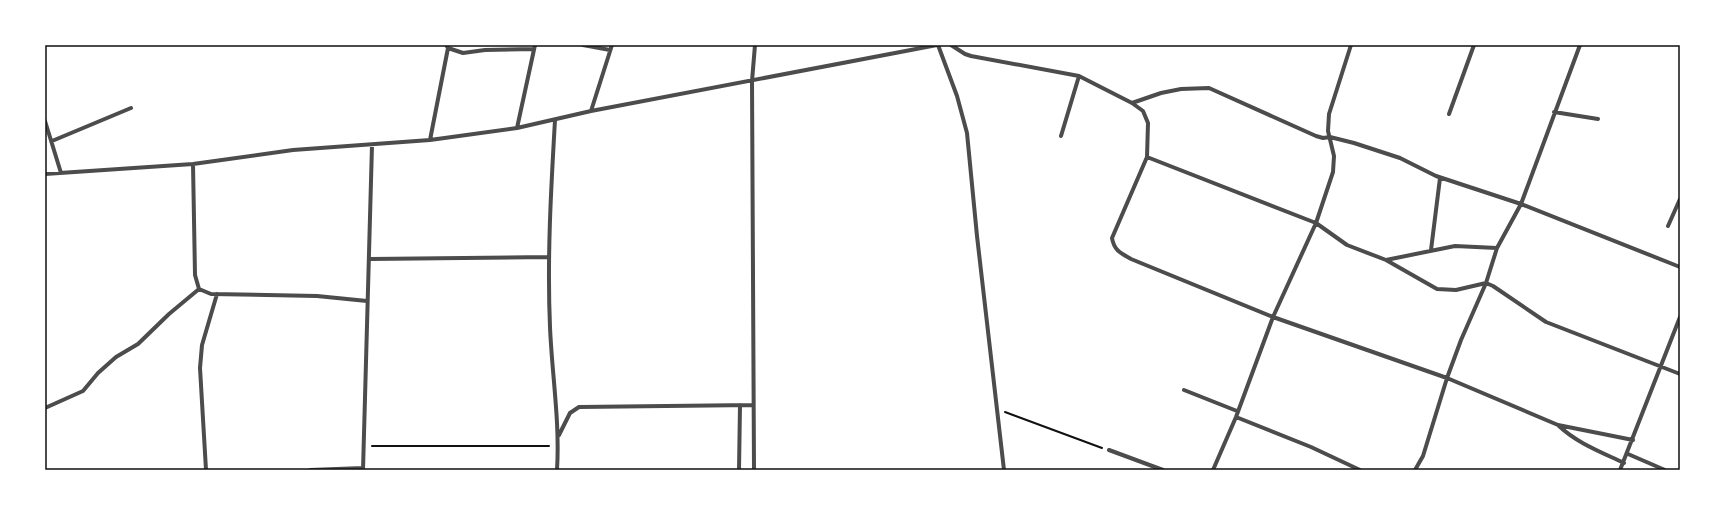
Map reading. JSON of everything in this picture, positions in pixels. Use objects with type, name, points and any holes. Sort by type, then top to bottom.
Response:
[{"type":"street","points":[[583,45],[611,47],[591,111]]},
{"type":"street","points":[[754,470],[752,81],[755,45]]},
{"type":"street","points":[[45,174],[193,164],[292,150],[430,140],[517,128],[591,111],[937,45],[957,96],[966,133],[1004,470]]},
{"type":"street","points":[[951,45],[971,56],[1079,76],[1132,103],[1143,111],[1148,123],[1147,157],[1112,238],[1113,246],[1117,251],[1131,259],[1273,318],[1447,378],[1558,425],[1633,440]]},
{"type":"street","points":[[1213,470],[1236,417],[1273,318],[1316,223],[1333,172],[1334,156],[1328,131],[1329,114],[1351,45]]},
{"type":"street","points":[[1449,114],[1474,45]]},
{"type":"street","points":[[1415,470],[1423,456],[1447,378],[1461,340],[1486,283],[1497,248],[1521,204],[1580,45]]},
{"type":"street","points":[[430,140],[447,47],[463,53],[535,47],[517,128]]},
{"type":"street","points":[[1061,136],[1079,76]]},
{"type":"street","points":[[1132,103],[1161,93],[1181,89],[1209,88],[1316,136],[1323,138],[1330,137],[1400,158],[1440,178],[1521,204],[1680,267]]},
{"type":"street","points":[[52,141],[131,108]]},
{"type":"street","points":[[1554,112],[1598,119]]},
{"type":"street","points":[[555,120],[548,257],[550,328],[559,435],[557,470]]},
{"type":"street","points":[[45,121],[61,173]]},
{"type":"street","points":[[310,470],[363,469],[372,145]]},
{"type":"street","points":[[1147,157],[1316,223],[1347,245],[1386,260],[1437,289],[1456,290],[1486,283],[1498,288],[1554,326],[1680,374]]},
{"type":"street","points":[[193,164],[195,275],[199,289]]},
{"type":"street","points":[[1431,250],[1440,178]]},
{"type":"street","points":[[1668,226],[1680,199]]},
{"type":"street","points":[[1386,260],[1455,246],[1497,248]]},
{"type":"street","points":[[370,259],[548,257]]},
{"type":"street","points":[[199,289],[217,294],[317,296],[367,301]]},
{"type":"street","points":[[45,408],[83,391],[98,372],[116,357],[138,344],[169,314],[199,289]]},
{"type":"street","points":[[206,470],[200,368],[202,345],[217,294]]},
{"type":"street","points":[[1620,470],[1628,454],[1680,317]]},
{"type":"street","points":[[1184,390],[1237,411]]},
{"type":"street","points":[[739,470],[740,405]]},
{"type":"street","points":[[559,435],[570,413],[579,407],[753,405]]},
{"type":"street","points":[[1236,417],[1311,447],[1360,470]]},
{"type":"street","points":[[1558,425],[1568,435],[1581,443],[1624,463]]},
{"type":"street","points":[[1109,450],[1163,470]]},
{"type":"street","points":[[1628,454],[1665,470]]},
{"type":"path","points":[[998,409],[1109,450]]},
{"type":"path","points":[[363,446],[559,446]]}]
